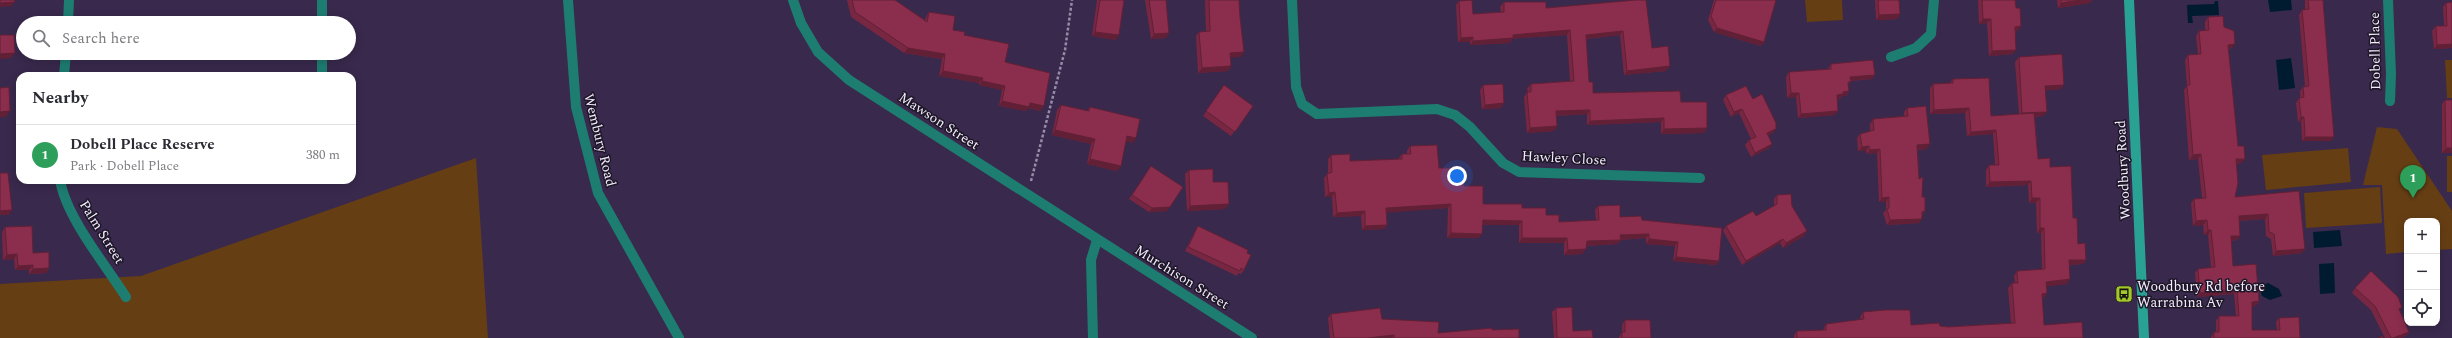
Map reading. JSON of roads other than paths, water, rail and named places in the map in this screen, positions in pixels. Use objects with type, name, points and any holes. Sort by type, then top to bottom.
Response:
[{"type":"street","points":[[68,16],[69,0]]},
{"type":"street","points":[[322,0],[322,16]]},
{"type":"street","name":"Wembury Road","points":[[568,0],[576,107],[598,193],[679,338]]},
{"type":"street","name":"Mawson Street","points":[[793,0],[802,22],[818,52],[849,80],[1097,240]]},
{"type":"street","name":"Hawley Close","points":[[1292,0],[1296,87],[1302,104],[1317,114],[1436,110],[1455,115],[1470,127],[1503,163],[1519,172],[1700,178]]},
{"type":"street","points":[[1891,57],[1916,48],[1931,34],[1934,0]]},
{"type":"street","name":"Woodbury Road","points":[[2129,0],[2144,338]]},
{"type":"street","name":"Dobell Place","points":[[2388,0],[2391,74],[2390,101]]},
{"type":"street","points":[[64,72],[65,60]]},
{"type":"street","points":[[322,60],[322,72]]},
{"type":"street","name":"Palm Street","points":[[61,184],[62,192],[70,210],[126,297]]},
{"type":"street","points":[[1093,338],[1090,260],[1097,240]]},
{"type":"street","name":"Murchison Street","points":[[1097,240],[1252,338]]},
{"type":"water","points":[[2268,0],[2291,0],[2292,10],[2270,12]]},
{"type":"water","points":[[2215,1],[2218,1],[2219,15],[2192,16],[2193,23],[2188,23],[2187,5],[2214,4]]},
{"type":"water","points":[[2291,58],[2295,88],[2279,90],[2276,60]]},
{"type":"water","points":[[2340,230],[2342,246],[2314,248],[2313,232]]},
{"type":"water","points":[[2334,263],[2335,293],[2320,294],[2319,264]]},
{"type":"water","points":[[2268,283],[2279,289],[2282,296],[2270,300],[2262,296],[2259,287]]},
{"type":"place","name":"Dobell Place Reserve","points":[[2413,198]]},
{"type":"place","name":"Woodbury Rd before Warrabina Av","points":[[2124,294]]}]
